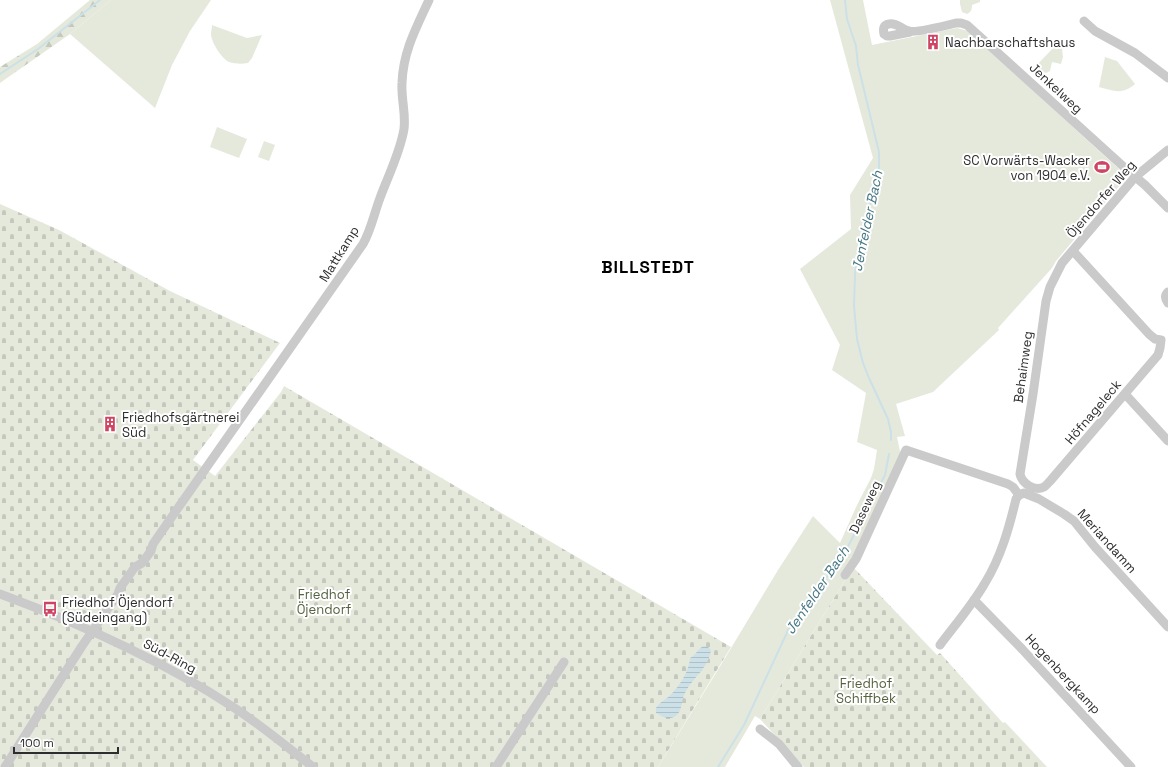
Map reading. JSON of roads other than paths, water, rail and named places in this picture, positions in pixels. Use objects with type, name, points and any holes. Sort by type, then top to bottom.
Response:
[{"type":"street","name":"Mattkamp","points":[[5,767],[92,631],[102,619],[118,594],[120,588],[135,567],[142,563],[151,551],[153,544],[367,238],[403,135],[405,116],[402,86],[405,56],[429,0]]},
{"type":"street","points":[[1084,21],[1095,31],[1134,53],[1168,78]]},
{"type":"street","name":"Jenkelweg","points":[[910,32],[956,23],[967,25],[1145,185],[1168,208]]},
{"type":"street","name":"Öjendorfer Weg","points":[[1073,251],[1135,177],[1168,150]]},
{"type":"street","points":[[1073,251],[1149,334],[1156,339],[1161,340]]},
{"type":"street","name":"Behaimweg","points":[[1032,487],[1021,479],[1020,474],[1046,300],[1050,287],[1062,263],[1073,251]]},
{"type":"street","points":[[1168,292],[1165,298],[1168,303]]},
{"type":"street","name":"Höfnageleck","points":[[1032,487],[1040,488],[1046,486],[1158,355],[1161,340],[1168,333]]},
{"type":"street","points":[[1126,394],[1168,441]]},
{"type":"street","name":"Meriandamm","points":[[906,450],[1008,484],[1013,487],[1019,495],[1029,494],[1064,514],[1074,521],[1100,553],[1168,627]]},
{"type":"street","name":"Daseweg","points":[[845,575],[856,559],[906,450]]},
{"type":"street","points":[[940,645],[985,584],[1007,534],[1016,499],[1019,495]]},
{"type":"street","name":"Süd-Ring","points":[[0,594],[92,631],[149,658],[234,707],[313,767]]},
{"type":"street","name":"Hogenbergkamp","points":[[974,600],[1038,665],[1131,767]]},
{"type":"street","points":[[496,767],[564,662]]},
{"type":"street","points":[[760,729],[779,744],[798,767]]},
{"type":"water","points":[[704,646],[711,650],[709,657],[704,668],[688,687],[679,713],[674,717],[667,718],[656,713],[657,706],[679,685],[688,669],[690,658]]},
{"type":"waterway","points":[[0,74],[38,49],[100,0]]},
{"type":"waterway","name":"Jenfelder Bach","points":[[845,0],[847,19],[856,46],[858,65],[879,152],[879,171],[860,243],[855,274],[854,306],[857,339],[863,363],[888,419],[891,440]]},
{"type":"waterway","name":"Jenfelder Bach","points":[[718,767],[744,725],[791,624],[843,556],[885,475],[889,454]]},
{"type":"place","name":"Nachbarschaftshaus","points":[[933,42]]},
{"type":"place","name":"SC Vorwärts-Wacker von 1904 e.V.","points":[[1102,167]]},
{"type":"place","name":"Friedhofsgärtnerei Süd","points":[[110,424]]},
{"type":"place","name":"Friedhof Öjendorf (Südeingang)","points":[[50,609]]},
{"type":"district","name":"BILLSTEDT","points":[[648,267]]},
{"type":"park label","name":"Friedhof Öjendorf","points":[[324,602]]},
{"type":"park label","name":"Friedhof Schiffbek","points":[[866,690]]}]
